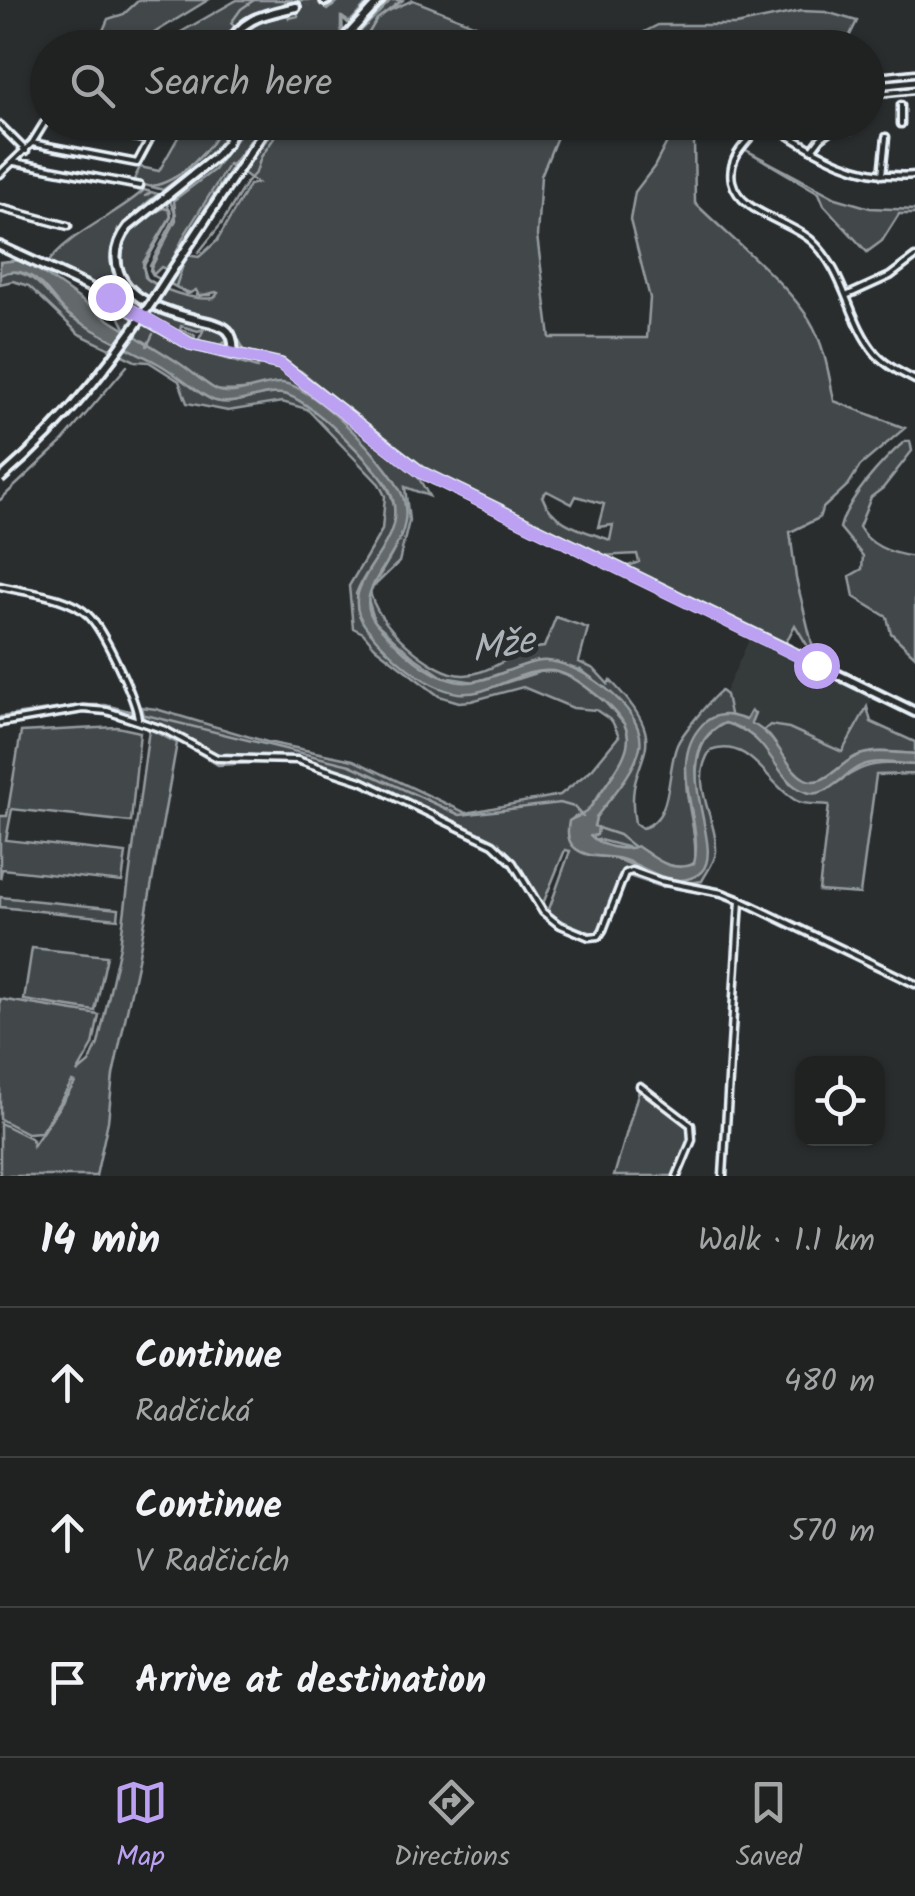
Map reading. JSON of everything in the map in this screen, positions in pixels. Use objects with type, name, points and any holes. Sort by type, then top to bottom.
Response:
[{"type":"street","points":[[352,30],[380,0]]},
{"type":"street","points":[[238,30],[248,21],[296,8]]},
{"type":"street","points":[[885,76],[915,73]]},
{"type":"street","points":[[885,93],[915,90]]},
{"type":"street","points":[[901,124],[902,105]]},
{"type":"street","points":[[903,116],[913,117]]},
{"type":"street","points":[[0,125],[26,151]]},
{"type":"street","points":[[882,175],[886,137]]},
{"type":"street","points":[[0,174],[34,140]]},
{"type":"street","points":[[32,143],[136,163],[150,140]]},
{"type":"street","points":[[229,140],[215,157],[128,227],[116,256],[120,276],[134,294],[177,314],[224,328],[232,337],[233,354]]},
{"type":"street","points":[[0,480],[88,391],[124,344],[258,140]]},
{"type":"street","points":[[750,140],[735,157],[732,174],[737,194],[747,205],[781,220],[813,242],[832,265],[848,295],[864,338],[875,352],[915,380]]},
{"type":"street","points":[[796,140],[844,166],[882,175],[915,175]]},
{"type":"street","points":[[812,150],[820,140]]},
{"type":"street","points":[[14,162],[140,186]]},
{"type":"street","points":[[0,208],[68,226]]},
{"type":"street","points":[[0,246],[100,292],[190,344],[273,361],[293,370],[420,472],[915,712]]},
{"type":"street","points":[[848,295],[890,276],[915,257]]},
{"type":"street","points":[[0,586],[50,598],[89,615],[132,690],[137,714]]},
{"type":"street","points":[[0,723],[83,710],[137,714],[217,758],[297,760],[374,786],[493,844],[513,863],[543,912],[558,924],[589,937],[599,936],[604,930],[628,871],[740,900],[915,984]]},
{"type":"street","points":[[722,1176],[740,900]]},
{"type":"street","points":[[640,1086],[691,1124],[692,1140],[677,1176]]},
{"type":"shaded area","points":[[139,0],[208,0],[159,30],[103,30],[108,19],[124,14]]},
{"type":"shaded area","points":[[237,0],[293,0],[285,2],[286,6],[256,14],[233,30],[184,30]]},
{"type":"shaded area","points":[[295,0],[323,0],[327,10],[340,0],[370,0],[350,22],[341,17],[341,30],[246,30],[262,21],[298,16]]},
{"type":"shaded area","points":[[391,0],[402,0],[388,11],[413,0],[488,30],[362,30]]},
{"type":"shaded area","points":[[801,11],[826,12],[857,21],[852,30],[648,30],[658,25],[736,25]]},
{"type":"shaded area","points":[[176,140],[222,140],[217,149],[163,190],[133,182],[140,167],[159,171]]},
{"type":"shaded area","points":[[234,140],[251,140],[229,164],[185,234],[168,270],[161,267],[153,275],[150,266],[176,215],[169,199],[202,175]]},
{"type":"shaded area","points":[[266,140],[556,140],[541,176],[537,236],[550,338],[647,338],[650,298],[630,220],[635,192],[668,140],[695,140],[695,203],[799,304],[822,348],[834,401],[905,428],[860,466],[849,484],[822,509],[819,518],[790,532],[796,578],[816,660],[795,625],[785,644],[626,567],[639,562],[637,554],[600,556],[440,479],[301,371],[275,360],[417,475],[429,496],[405,487],[409,521],[399,562],[370,590],[382,617],[407,645],[437,667],[465,675],[492,668],[518,650],[544,647],[556,617],[588,628],[579,662],[594,669],[608,684],[610,680],[643,724],[645,753],[633,799],[635,823],[642,828],[652,823],[664,805],[680,740],[717,694],[721,691],[726,695],[730,714],[709,719],[687,763],[695,850],[695,862],[688,867],[665,864],[646,852],[592,838],[596,817],[636,761],[634,720],[611,693],[581,670],[537,661],[475,682],[443,677],[411,655],[375,622],[367,596],[368,593],[385,567],[396,545],[405,510],[391,476],[329,410],[308,393],[290,387],[216,390],[126,330],[120,318],[126,312],[202,352],[257,368],[261,356],[243,352],[228,326],[151,299],[129,282],[118,260],[130,229],[162,202],[167,203],[171,216],[143,263],[145,277],[178,294],[214,298],[218,293],[199,296],[196,290],[188,294],[169,283],[185,255],[199,257],[217,241],[249,185],[257,183],[242,172]],"holes":[[[547,491],[572,504],[576,496],[604,504],[598,527],[613,525],[610,540],[562,520],[553,514],[542,496]]]},
{"type":"shaded area","points":[[746,150],[836,198],[870,208],[915,210],[915,214],[899,214],[882,241],[867,252],[824,205],[819,193]]},
{"type":"shaded area","points":[[144,190],[158,194],[128,221],[113,245],[111,266],[120,283],[138,298],[220,330],[227,337],[226,345],[220,348],[201,344],[204,329],[181,326],[180,330],[195,335],[194,340],[151,320],[151,316],[110,290],[48,264],[65,245]]},
{"type":"shaded area","points":[[20,260],[215,389],[230,392],[274,383],[296,387],[352,431],[386,469],[404,500],[401,536],[369,596],[369,609],[376,623],[393,641],[437,675],[461,682],[482,680],[531,663],[556,662],[590,677],[621,702],[632,717],[640,747],[628,775],[596,817],[597,835],[591,836],[600,843],[620,848],[637,846],[678,867],[694,864],[695,830],[687,757],[691,740],[702,725],[718,716],[746,720],[751,711],[755,713],[751,723],[769,737],[798,774],[812,781],[867,753],[915,754],[915,765],[867,764],[828,789],[806,792],[786,778],[753,736],[725,723],[707,736],[698,755],[696,776],[707,843],[707,860],[701,872],[687,879],[672,880],[621,859],[581,852],[569,840],[569,821],[594,803],[627,745],[625,726],[611,707],[578,681],[553,671],[529,673],[482,691],[458,693],[432,684],[407,668],[366,627],[358,610],[358,594],[392,528],[395,509],[382,478],[357,450],[295,398],[266,394],[233,402],[210,399],[159,364],[72,317],[31,276],[13,272],[0,275],[0,262]]},
{"type":"shaded area","points":[[5,271],[26,275],[71,317],[173,371],[211,399],[233,402],[284,394],[311,409],[345,438],[376,471],[392,498],[395,512],[389,537],[356,594],[404,663],[477,692],[554,671],[576,679],[604,701],[625,725],[630,743],[626,756],[586,813],[574,817],[568,827],[592,856],[616,859],[660,876],[683,880],[707,849],[696,780],[702,746],[725,723],[756,739],[790,783],[827,790],[868,766],[915,765],[915,774],[876,775],[860,894],[819,891],[829,805],[797,801],[737,750],[710,751],[704,764],[703,789],[716,852],[702,881],[661,887],[623,874],[597,935],[553,918],[548,912],[570,851],[565,850],[540,911],[516,871],[497,849],[378,789],[290,761],[218,765],[190,748],[178,735],[144,719],[141,707],[267,742],[353,760],[466,813],[560,795],[592,769],[619,736],[612,721],[596,710],[573,708],[523,687],[471,701],[439,696],[353,628],[349,586],[382,530],[385,496],[379,484],[307,409],[282,402],[228,411],[187,403],[179,381],[149,362],[135,361],[79,334],[29,286],[13,281],[0,284],[0,275]]},
{"type":"shaded area","points":[[905,441],[910,441],[912,451],[871,497],[859,527],[869,540],[883,548],[915,557],[915,656],[891,633],[887,617],[854,597],[850,576],[862,569],[863,556],[840,528],[858,493]]},
{"type":"shaded area","points":[[749,640],[873,699],[842,752],[789,728],[769,725],[764,730],[748,719],[726,714],[723,697]]},
{"type":"shaded area","points":[[867,707],[871,722],[915,742],[915,754],[859,755],[821,780],[806,780],[764,730],[770,725],[789,728],[842,752]]},
{"type":"shaded area","points":[[117,727],[140,732],[131,822],[12,809],[6,840],[126,853],[122,882],[2,869],[0,879],[0,816],[7,816],[21,732]]},
{"type":"shaded area","points":[[149,729],[177,743],[96,1176],[0,1176],[0,1123],[32,1139],[33,1146],[75,1083],[72,1082],[41,1132],[27,1133],[0,1119],[0,999],[99,1015],[93,1045],[77,1073],[89,1063],[98,1044],[120,946]]},
{"type":"shaded area","points":[[0,897],[119,909],[118,919],[0,907]]},
{"type":"shaded area","points":[[32,948],[107,956],[95,1011],[24,1000]]},
{"type":"shaded area","points":[[639,1090],[690,1129],[675,1176],[614,1176]]},
{"type":"waterway","points":[[234,26],[231,23],[241,9],[254,0]]},
{"type":"waterway","points":[[326,6],[338,0]]},
{"type":"waterway","points":[[346,30],[371,0]]},
{"type":"waterway","points":[[361,30],[389,0]]},
{"type":"waterway","points":[[370,30],[377,19],[403,0]]},
{"type":"waterway","points":[[324,2],[325,9],[332,3]]},
{"type":"waterway","points":[[231,30],[261,12],[295,3]]},
{"type":"waterway","points":[[246,30],[262,21],[297,12]]},
{"type":"waterway","points":[[343,30],[342,17],[350,25]]},
{"type":"waterway","points":[[152,186],[173,178],[194,163],[213,140]]},
{"type":"waterway","points":[[178,288],[150,270],[176,220],[174,200],[214,170],[235,140]]},
{"type":"waterway","points":[[179,249],[251,140]]},
{"type":"waterway","points":[[234,182],[265,140]]},
{"type":"waterway","points":[[198,253],[256,172],[273,140]]},
{"type":"waterway","points":[[145,196],[150,193]]},
{"type":"waterway","points":[[160,286],[147,279],[143,267],[171,217],[170,210],[164,208],[126,236],[121,251],[122,270],[130,284],[160,303],[231,326],[245,351],[288,363]]},
{"type":"waterway","points":[[118,229],[111,256],[118,282]]},
{"type":"waterway","points":[[176,286],[186,256],[200,234]]},
{"type":"waterway","points":[[93,285],[138,311]]},
{"type":"waterway","points":[[182,290],[190,293]]},
{"type":"waterway","points":[[197,295],[211,295]]},
{"type":"waterway","points":[[127,302],[142,311]]},
{"type":"waterway","points":[[149,318],[193,338]]},
{"type":"waterway","points":[[147,346],[153,334]]},
{"type":"waterway","points":[[201,341],[221,345],[225,342]]},
{"type":"waterway","points":[[0,500],[62,442],[127,366]]},
{"type":"waterway","points":[[0,717],[105,705],[350,765],[460,815],[560,803],[574,807],[583,817]]},
{"type":"waterway","points":[[598,828],[619,835],[634,847]]},
{"type":"tunnel","points":[[296,7],[325,1]]},
{"type":"route","points":[[110,297],[190,344],[293,370],[420,472],[816,665]]},
{"type":"water label","name":"Mže","points":[[503,647]]}]
